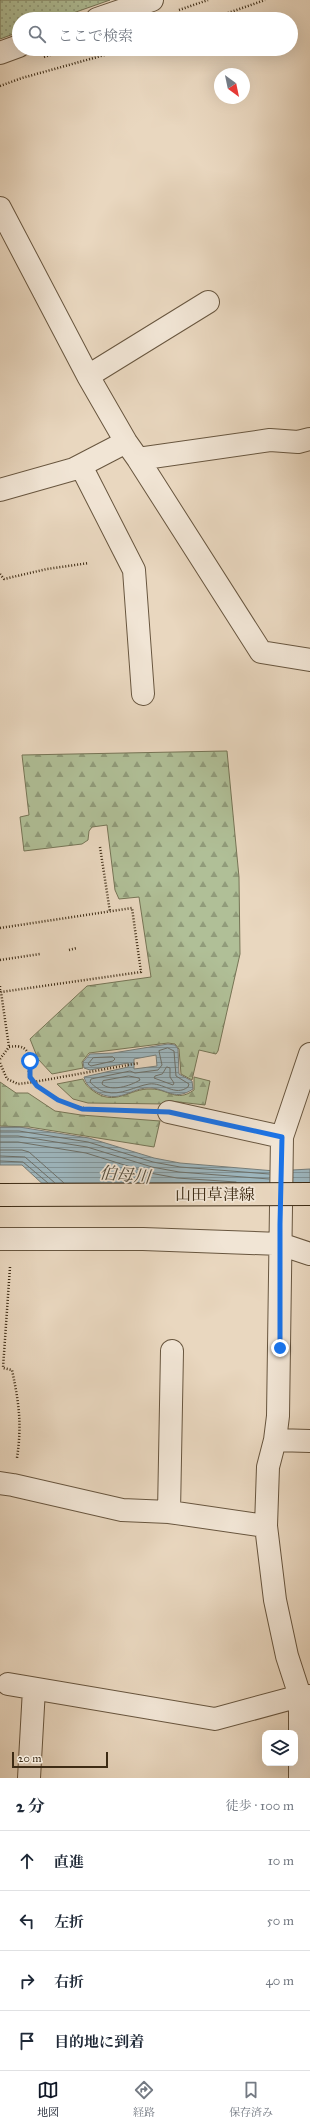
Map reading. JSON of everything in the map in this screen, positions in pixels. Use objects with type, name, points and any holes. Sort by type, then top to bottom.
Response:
[{"type":"main road","name":"山田草津線","points":[[0,1195],[310,1194]]},
{"type":"street","points":[[117,12],[152,0]]},
{"type":"street","points":[[0,53],[12,49]]},
{"type":"street","points":[[0,208],[88,376],[132,450],[261,652],[310,660]]},
{"type":"street","points":[[88,376],[208,302]]},
{"type":"street","points":[[0,490],[132,450],[270,440],[298,442],[310,439]]},
{"type":"street","points":[[81,466],[134,570],[143,694]]},
{"type":"street","points":[[300,1778],[305,1696],[287,1656],[275,1600],[266,1526],[268,1467],[275,1440],[278,1416],[282,1137],[310,1054]]},
{"type":"street","points":[[169,1112],[282,1137]]},
{"type":"street","points":[[6,1239],[143,1238],[280,1244],[310,1254]]},
{"type":"street","points":[[169,1512],[172,1351]]},
{"type":"street","points":[[275,1440],[310,1441]]},
{"type":"street","points":[[7,1484],[122,1510],[169,1512],[266,1526]]},
{"type":"street","points":[[8,1684],[215,1719],[305,1696]]},
{"type":"street","points":[[29,1778],[34,1689]]},
{"type":"path","points":[[174,12],[208,0]]},
{"type":"path","points":[[231,12],[264,0]]},
{"type":"path","points":[[0,86],[22,78],[101,56]]},
{"type":"path","points":[[0,574],[4,579],[47,569],[89,563]]},
{"type":"path","points":[[100,847],[110,912]]},
{"type":"path","points":[[0,928],[132,908],[142,972],[0,992]]},
{"type":"path","points":[[69,950],[77,948]]},
{"type":"path","points":[[0,960],[40,954]]},
{"type":"path","points":[[0,986],[9,1047]]},
{"type":"path","points":[[0,1059],[9,1047],[16,1046],[26,1051],[30,1061],[30,1077],[34,1082],[54,1098],[82,1109],[169,1112]]},
{"type":"path","points":[[0,1063],[3,1074],[9,1081],[18,1084],[139,1063]]},
{"type":"path","points":[[6,1239],[3,1368],[12,1370],[18,1396],[21,1430],[7,1484]]},
{"type":"green space","points":[[0,0],[110,0],[76,12],[12,12],[12,35],[0,39]]},
{"type":"green space","points":[[227,751],[239,877],[240,954],[218,1051],[216,1054],[199,1050],[192,1080],[181,1074],[179,1049],[175,1044],[168,1043],[89,1053],[82,1062],[83,1068],[52,1074],[38,1059],[30,1039],[87,986],[151,977],[139,897],[119,899],[115,890],[107,825],[92,827],[89,831],[88,840],[82,844],[24,851],[20,817],[29,815],[22,755]]},
{"type":"green space","points":[[194,1077],[210,1081],[205,1105],[170,1101],[165,1104],[88,1103],[73,1099],[57,1084],[83,1079],[92,1090],[100,1095],[108,1097],[122,1096],[143,1089],[151,1089],[182,1095],[188,1094],[194,1090]]},
{"type":"green space","points":[[0,1082],[16,1093],[28,1093],[55,1111],[81,1115],[160,1121],[154,1147],[29,1127],[0,1126]]},
{"type":"water","points":[[168,1044],[175,1045],[178,1049],[179,1074],[192,1081],[193,1089],[181,1094],[172,1094],[158,1089],[145,1088],[112,1097],[95,1091],[89,1087],[84,1077],[128,1067],[128,1063],[90,1070],[84,1068],[83,1062],[90,1054],[113,1053]],"holes":[[[156,1055],[157,1066],[134,1069],[134,1059]]]},
{"type":"water","name":"伯母川","points":[[0,1127],[19,1127],[89,1138],[154,1158],[180,1163],[275,1171],[310,1169],[310,1204],[60,1200],[22,1165],[0,1165]]},
{"type":"route","points":[[30,1061],[30,1077],[37,1086],[58,1100],[82,1109],[169,1112],[282,1137],[280,1348]]}]
